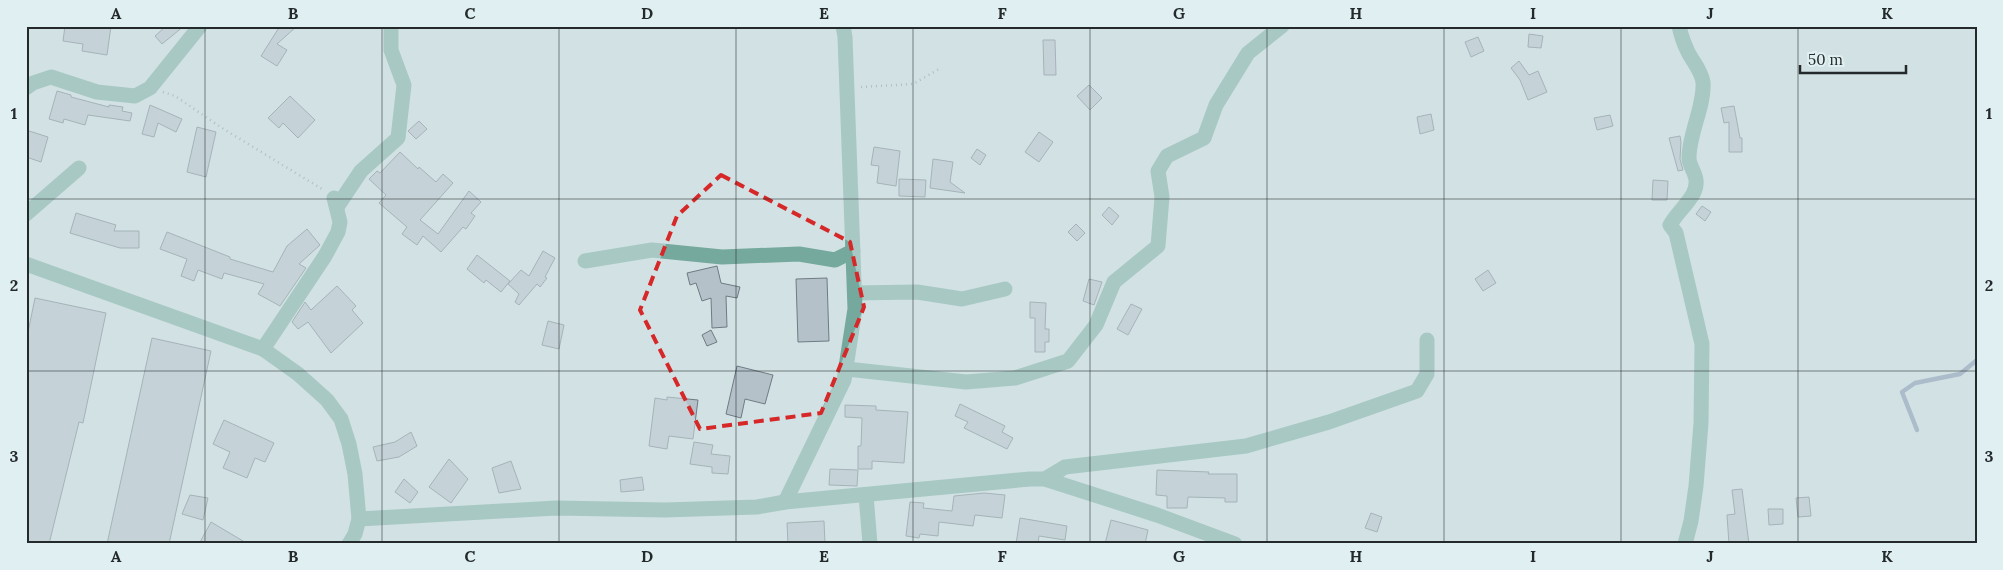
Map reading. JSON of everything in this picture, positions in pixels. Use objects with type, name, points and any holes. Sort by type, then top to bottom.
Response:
[{"type":"street","points":[[26,88],[33,83],[51,77],[97,92],[135,96],[150,88],[200,26]]},
{"type":"street","points":[[263,349],[325,256],[338,232],[340,222],[335,202],[360,171],[398,138],[404,85],[391,50],[391,26]]},
{"type":"street","points":[[785,502],[844,380],[855,309],[846,37],[843,26]]},
{"type":"street","points":[[846,369],[966,382],[1015,378],[1068,361],[1096,325],[1114,282],[1158,246],[1162,196],[1158,171],[1167,156],[1204,138],[1216,105],[1248,53],[1282,26]]},
{"type":"street","points":[[1679,26],[1689,53],[1697,64],[1703,81],[1702,97],[1689,160],[1695,173],[1696,185],[1693,194],[1670,224],[1676,233],[1702,344],[1701,423],[1696,486],[1691,521],[1685,544]]},
{"type":"street","points":[[26,214],[79,168]]},
{"type":"street","points":[[585,261],[652,250],[722,257],[799,254],[835,260],[853,251]]},
{"type":"street","points":[[26,264],[263,349],[298,374],[327,400],[341,419],[349,444],[354,466],[359,518],[355,534],[349,544]]},
{"type":"street","points":[[855,293],[916,292],[962,299],[1005,289]]},
{"type":"street","points":[[1045,479],[1065,467],[1246,446],[1329,422],[1417,391],[1427,374],[1428,340]]},
{"type":"street","points":[[359,518],[556,508],[665,510],[757,507],[785,502],[1008,479],[1045,479],[1158,515],[1235,544]]},
{"type":"street","points":[[866,495],[870,544]]},
{"type":"path","points":[[847,88],[913,84],[938,70]]},
{"type":"path","points":[[150,88],[175,96],[335,202]]},
{"type":"highlighted area","points":[[721,175],[850,242],[864,307],[821,413],[700,429],[640,310],[677,216]]},
{"type":"building","points":[[65,26],[111,26],[107,55],[82,51],[83,44],[63,41]]},
{"type":"building","points":[[166,26],[184,26],[162,44],[155,36]]},
{"type":"building","points":[[280,26],[297,26],[277,44],[287,50],[277,66],[261,56]]},
{"type":"building","points":[[1529,34],[1543,36],[1541,48],[1528,47]]},
{"type":"building","points":[[1478,37],[1484,51],[1471,57],[1465,42]]},
{"type":"building","points":[[1043,40],[1055,40],[1056,75],[1044,75]]},
{"type":"building","points":[[1519,61],[1529,75],[1538,71],[1547,92],[1528,100],[1520,80],[1511,68]]},
{"type":"building","points":[[1089,85],[1102,98],[1090,110],[1077,96]]},
{"type":"building","points":[[57,91],[71,95],[71,97],[109,107],[109,105],[123,107],[122,111],[132,113],[130,121],[88,115],[85,125],[64,119],[63,123],[49,119]]},
{"type":"building","points":[[290,96],[315,120],[298,138],[283,123],[279,128],[268,118]]},
{"type":"building","points":[[150,105],[182,119],[176,132],[158,123],[154,137],[142,134]]},
{"type":"building","points":[[1734,106],[1740,138],[1742,138],[1742,152],[1729,152],[1729,122],[1724,123],[1721,108]]},
{"type":"building","points":[[1431,114],[1434,130],[1420,134],[1417,117]]},
{"type":"building","points":[[1610,115],[1613,126],[1597,130],[1594,118]]},
{"type":"building","points":[[419,121],[427,129],[416,139],[408,131]]},
{"type":"building","points":[[197,127],[216,132],[206,177],[187,172]]},
{"type":"building","points":[[26,130],[48,137],[41,162],[26,157]]},
{"type":"building","points":[[1039,132],[1053,142],[1039,162],[1025,152]]},
{"type":"building","points":[[1680,136],[1680,159],[1683,170],[1678,171],[1669,138]]},
{"type":"building","points":[[874,147],[900,151],[896,186],[877,183],[879,166],[871,165]]},
{"type":"building","points":[[977,149],[986,155],[980,165],[971,158]]},
{"type":"building","points":[[400,152],[418,169],[419,167],[436,182],[443,174],[453,183],[420,220],[438,234],[469,191],[481,202],[471,213],[475,216],[466,229],[463,227],[441,252],[423,236],[417,245],[402,234],[407,227],[379,203],[386,195],[369,179],[377,171],[380,173]]},
{"type":"building","points":[[933,159],[953,162],[950,182],[965,193],[930,188]]},
{"type":"building","points":[[899,179],[926,180],[925,197],[899,196]]},
{"type":"building","points":[[1653,180],[1668,181],[1667,200],[1652,200]]},
{"type":"building","points":[[1702,206],[1711,212],[1705,221],[1696,214]]},
{"type":"building","points":[[1109,207],[1119,216],[1112,225],[1102,215]]},
{"type":"building","points":[[76,213],[116,225],[114,231],[139,231],[139,248],[120,248],[70,233]]},
{"type":"building","points":[[1076,224],[1085,233],[1077,241],[1068,232]]},
{"type":"building","points":[[307,229],[320,245],[299,264],[306,268],[280,306],[258,294],[264,284],[224,273],[222,279],[198,270],[194,281],[181,276],[187,259],[160,249],[167,232],[230,257],[230,259],[273,272],[287,246]]},
{"type":"building","points":[[543,251],[555,258],[545,277],[547,278],[540,287],[537,284],[519,305],[515,302],[519,294],[508,284],[521,270],[529,276]]},
{"type":"building","points":[[477,255],[510,281],[501,292],[486,280],[484,283],[467,269]]},
{"type":"building","points":[[717,266],[721,283],[740,287],[737,298],[726,296],[727,327],[712,328],[711,298],[702,301],[696,283],[690,285],[687,273]]},
{"type":"building","points":[[1488,270],[1496,283],[1483,291],[1475,279]]},
{"type":"building","points":[[827,278],[829,341],[798,342],[796,279]]},
{"type":"building","points":[[1089,279],[1102,282],[1094,305],[1083,301]]},
{"type":"building","points":[[337,286],[356,306],[352,310],[363,323],[331,353],[308,322],[298,329],[292,322],[305,302],[311,310]]},
{"type":"building","points":[[35,298],[106,313],[83,423],[79,422],[49,544],[26,544],[26,342]]},
{"type":"building","points":[[1030,302],[1046,303],[1045,329],[1049,329],[1049,342],[1045,342],[1045,352],[1035,352],[1035,318],[1030,318]]},
{"type":"building","points":[[1131,304],[1142,309],[1128,335],[1117,329]]},
{"type":"building","points":[[548,321],[564,325],[559,349],[542,345]]},
{"type":"building","points":[[711,330],[717,342],[707,346],[702,335]]},
{"type":"building","points":[[152,338],[211,351],[169,544],[107,544]]},
{"type":"building","points":[[737,366],[773,375],[765,404],[745,399],[741,418],[726,414]]},
{"type":"building","points":[[667,397],[698,400],[693,439],[669,436],[667,449],[649,446],[655,398],[667,400]]},
{"type":"building","points":[[960,404],[1005,426],[1002,432],[1013,438],[1007,449],[964,428],[968,422],[955,416]]},
{"type":"building","points":[[845,405],[876,406],[876,410],[908,412],[904,463],[872,461],[872,469],[858,469],[858,446],[861,446],[862,418],[845,417]]},
{"type":"building","points":[[224,420],[274,443],[265,462],[255,458],[247,478],[223,468],[230,452],[213,444]]},
{"type":"building","points":[[411,432],[417,446],[399,457],[377,461],[373,447],[395,442]]},
{"type":"building","points":[[694,442],[713,445],[711,454],[730,456],[728,474],[712,473],[712,467],[690,464]]},
{"type":"building","points":[[449,459],[468,479],[451,503],[429,487]]},
{"type":"building","points":[[511,461],[521,489],[499,493],[492,468]]},
{"type":"building","points":[[830,469],[858,470],[857,486],[829,485]]},
{"type":"building","points":[[1157,470],[1237,474],[1237,502],[1225,502],[1225,498],[1188,497],[1187,508],[1167,508],[1167,496],[1156,495]]},
{"type":"building","points":[[642,477],[644,490],[621,492],[620,480]]},
{"type":"building","points":[[404,479],[418,492],[410,503],[395,492]]},
{"type":"building","points":[[1742,489],[1749,544],[1729,544],[1727,515],[1735,514],[1732,490]]},
{"type":"building","points":[[984,493],[1005,495],[1002,518],[975,515],[973,526],[939,522],[938,536],[920,534],[919,538],[906,536],[910,502],[924,503],[923,508],[952,511],[954,496]]},
{"type":"building","points":[[190,495],[208,498],[203,520],[182,514]]},
{"type":"building","points":[[1809,497],[1811,516],[1798,517],[1796,498]]},
{"type":"building","points":[[1768,509],[1783,509],[1783,524],[1769,525]]},
{"type":"building","points":[[1371,513],[1382,517],[1377,532],[1365,528]]},
{"type":"building","points":[[1020,518],[1067,526],[1065,540],[1039,536],[1038,544],[1016,544]]},
{"type":"building","points":[[1111,520],[1148,530],[1145,544],[1105,544]]},
{"type":"building","points":[[824,521],[825,544],[788,544],[787,523]]},
{"type":"building","points":[[211,522],[248,544],[199,544]]},
{"type":"waterway","points":[[1917,430],[1902,392],[1915,383],[1960,374],[1977,360]]}]
